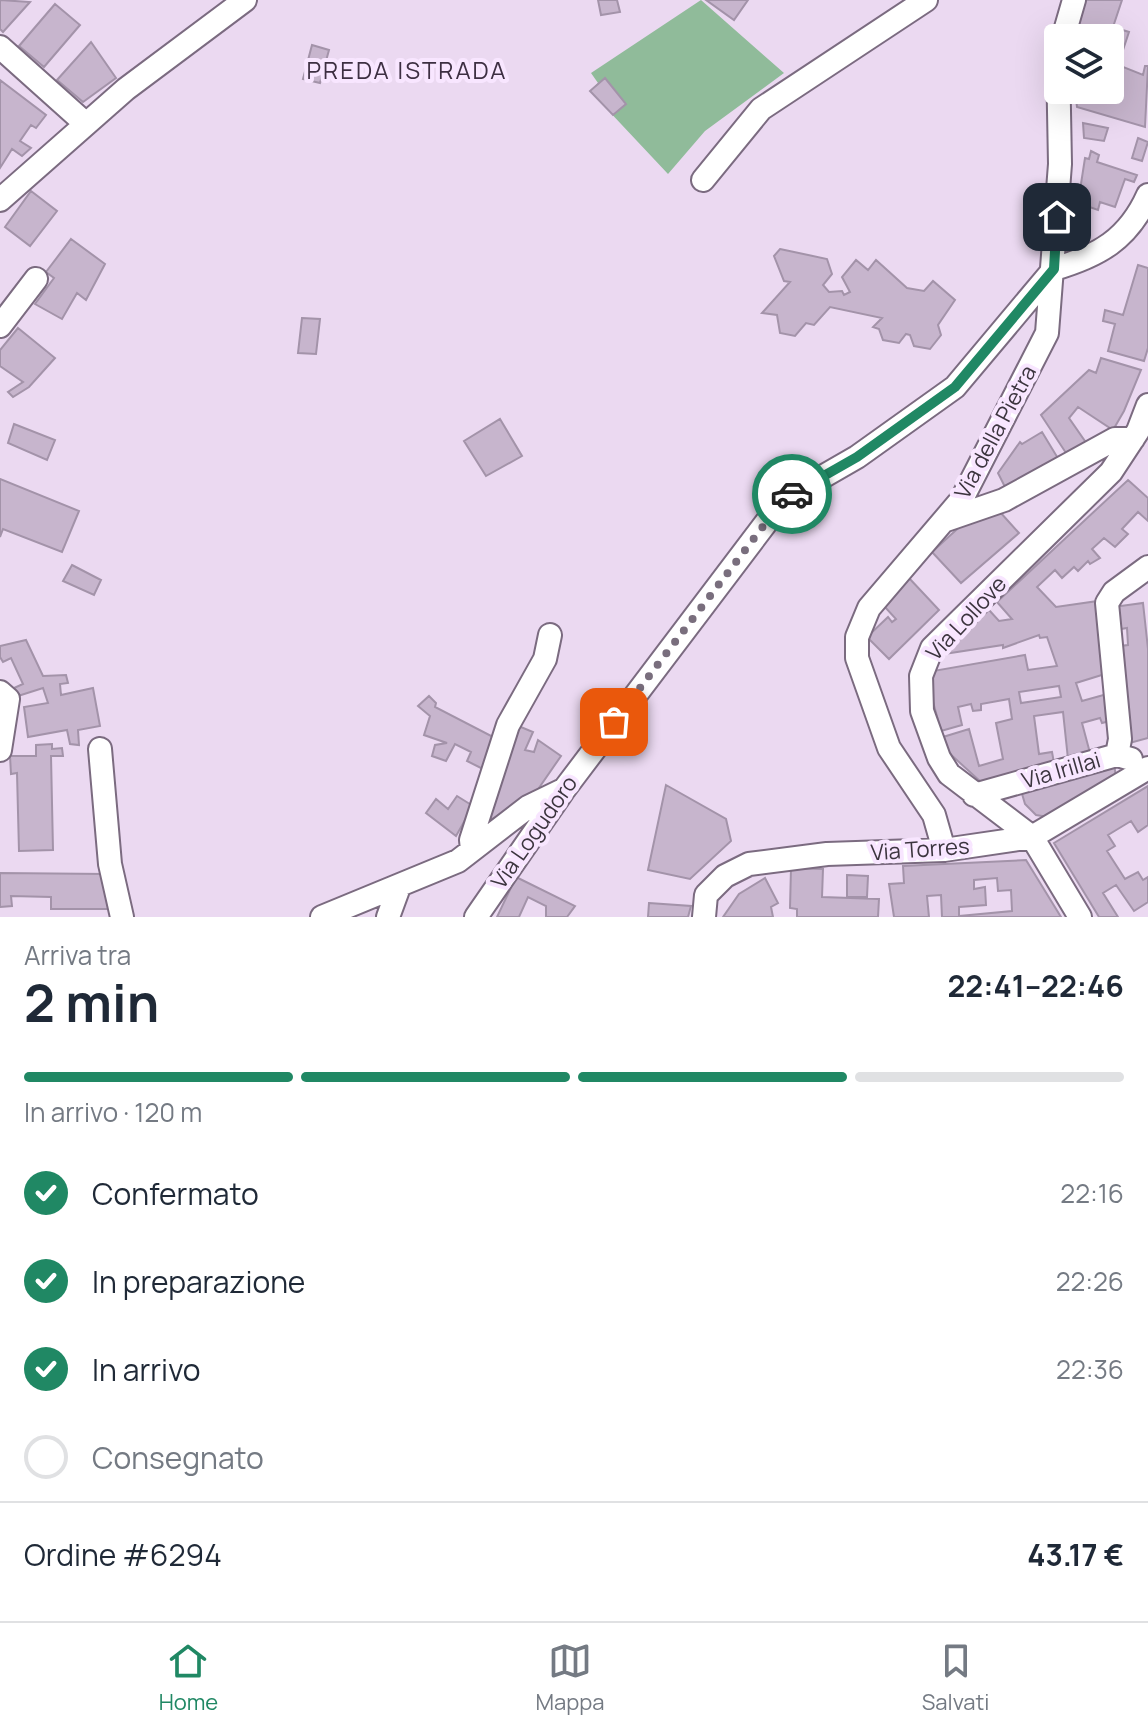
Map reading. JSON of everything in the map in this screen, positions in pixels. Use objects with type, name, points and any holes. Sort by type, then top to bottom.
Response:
[{"type":"street","points":[[0,200],[126,89],[245,0]]},
{"type":"street","points":[[703,180],[761,109],[926,0]]},
{"type":"street","points":[[1067,24],[1074,0]]},
{"type":"street","points":[[0,47],[86,124]]},
{"type":"street","name":"Via della Pietra","points":[[944,850],[934,815],[889,748],[857,658],[860,622],[962,499],[1047,333],[1060,164],[1059,104]]},
{"type":"street","points":[[1054,269],[1093,258],[1125,231],[1148,195]]},
{"type":"street","name":"Via Logudoro","points":[[476,917],[563,791],[784,499],[857,457],[955,387],[1054,269]]},
{"type":"street","points":[[0,326],[36,279]]},
{"type":"street","name":"Via Lollove","points":[[1032,837],[949,774],[922,711],[923,662],[932,648],[1111,472],[1133,439],[1148,405]]},
{"type":"street","points":[[943,521],[1004,500],[1115,439],[1133,439]]},
{"type":"street","points":[[1117,755],[1120,739],[1107,603],[1114,592],[1148,567]]},
{"type":"street","points":[[472,850],[471,840],[508,725],[545,659],[550,635]]},
{"type":"street","points":[[0,692],[8,699],[0,750]]},
{"type":"street","points":[[100,749],[110,864],[122,917]]},
{"type":"street","name":"Via Irillai","points":[[974,795],[1117,755],[1148,766]]},
{"type":"street","name":"Via Torres","points":[[704,917],[706,895],[725,876],[749,864],[827,854],[944,850],[1032,837],[1148,766]]},
{"type":"street","points":[[322,917],[458,861],[528,807],[563,791]]},
{"type":"street","points":[[1032,837],[1080,917]]},
{"type":"street","points":[[388,917],[399,887]]},
{"type":"green space","points":[[701,0],[784,73],[705,131],[668,174],[590,91],[598,83],[591,73]]},
{"type":"building","points":[[0,0],[30,2],[3,32],[0,29]]},
{"type":"building","points":[[598,0],[617,0],[620,12],[601,15]]},
{"type":"building","points":[[706,0],[748,0],[734,20]]},
{"type":"building","points":[[1086,0],[1122,0],[1114,24],[1077,24]]},
{"type":"building","points":[[55,4],[80,25],[44,67],[19,46]]},
{"type":"building","points":[[1124,30],[1129,32],[1124,47]]},
{"type":"building","points":[[91,42],[116,78],[83,102],[57,80]]},
{"type":"building","points":[[312,45],[329,50],[320,83],[303,79]]},
{"type":"building","points":[[1145,66],[1148,66],[1145,127],[1077,107],[1077,104],[1124,104],[1124,67],[1143,75]]},
{"type":"building","points":[[605,78],[626,104],[613,115],[590,91]]},
{"type":"building","points":[[0,80],[46,115],[36,128],[31,125],[20,141],[31,148],[22,156],[12,149],[0,168]]},
{"type":"building","points":[[1083,123],[1108,128],[1104,141],[1084,138]]},
{"type":"building","points":[[1138,138],[1148,142],[1142,161],[1132,158]]},
{"type":"building","points":[[1091,151],[1099,155],[1097,162],[1137,175],[1134,182],[1125,179],[1115,207],[1100,202],[1098,210],[1078,203],[1085,158],[1089,159]]},
{"type":"building","points":[[31,191],[57,211],[30,246],[5,227]]},
{"type":"building","points":[[71,239],[105,264],[86,300],[77,293],[62,319],[35,304],[54,278],[46,272]]},
{"type":"building","points":[[780,249],[827,259],[832,274],[823,285],[829,292],[842,291],[844,295],[850,292],[842,277],[856,260],[868,270],[876,260],[907,288],[924,291],[933,281],[955,300],[938,325],[941,335],[930,349],[914,346],[910,335],[906,334],[899,343],[883,340],[879,329],[873,327],[882,318],[830,307],[814,325],[806,323],[795,336],[780,333],[777,315],[762,313],[790,282],[784,281],[774,256]]},
{"type":"building","points":[[1138,265],[1148,268],[1148,348],[1144,361],[1108,351],[1115,324],[1103,321],[1105,310],[1123,315]]},
{"type":"building","points":[[302,318],[320,319],[316,354],[298,353]]},
{"type":"building","points":[[18,328],[55,358],[29,387],[13,397],[8,392],[23,382],[0,366],[0,350]]},
{"type":"building","points":[[1101,358],[1141,370],[1113,430],[1078,407],[1069,418],[1087,444],[1068,456],[1041,415],[1089,370],[1096,373]]},
{"type":"building","points":[[500,419],[522,456],[486,476],[464,441]]},
{"type":"building","points":[[14,424],[55,440],[47,460],[8,443]]},
{"type":"building","points":[[1042,432],[1059,460],[1005,487],[998,473],[1020,442],[1022,444]]},
{"type":"building","points":[[0,479],[79,511],[62,552],[3,529],[0,537]]},
{"type":"building","points":[[1128,480],[1148,498],[1148,521],[1138,512],[1122,529],[1128,534],[1115,547],[1104,538],[1092,549],[1100,558],[1090,564],[1088,561],[1078,571],[1074,567],[1062,578],[1055,570],[1037,587],[1056,607],[1098,601],[1105,674],[1076,683],[1082,701],[1107,694],[1110,721],[1102,723],[1100,718],[1082,723],[1090,753],[1068,759],[1063,712],[1034,716],[1039,754],[1052,752],[1054,763],[982,783],[948,752],[943,737],[969,729],[979,766],[1003,759],[996,723],[1012,719],[1009,699],[981,704],[981,710],[973,711],[971,704],[958,707],[962,725],[941,731],[929,687],[933,671],[1025,655],[1028,670],[1057,666],[1047,637],[1040,638],[1039,635],[1003,648],[1003,645],[944,654],[989,610],[999,621],[1012,619],[997,602]],"holes":[[[1059,686],[1061,697],[1021,703],[1019,692]]]},
{"type":"building","points":[[1000,512],[1019,533],[961,583],[932,552],[966,521]]},
{"type":"building","points":[[72,565],[101,580],[94,595],[63,581]]},
{"type":"building","points":[[909,578],[939,610],[889,659],[867,637],[888,617],[892,622],[896,619],[884,606]]},
{"type":"building","points":[[1143,603],[1148,649],[1148,738],[1126,744],[1120,646],[1128,645],[1127,628],[1115,630],[1113,607]]},
{"type":"building","points":[[26,640],[43,676],[66,675],[68,683],[60,684],[61,695],[93,688],[100,726],[78,730],[79,745],[70,744],[67,730],[28,737],[24,707],[48,703],[43,688],[18,696],[14,688],[23,684],[11,658],[3,662],[0,657],[0,646]]},
{"type":"building","points":[[429,696],[436,703],[435,707],[499,740],[487,771],[467,761],[471,752],[455,744],[446,761],[432,756],[435,745],[447,743],[424,735],[430,716],[418,706]]},
{"type":"building","points":[[516,725],[533,732],[525,750],[534,752],[538,740],[561,756],[532,798],[490,820],[484,817]]},
{"type":"building","points":[[52,744],[52,749],[62,748],[63,756],[51,756],[53,850],[19,851],[17,773],[11,774],[10,756],[36,756],[36,745]]},
{"type":"building","points":[[1114,761],[1116,780],[1048,817],[1036,815],[1025,804],[1020,787]]},
{"type":"building","points":[[666,785],[726,819],[731,841],[690,879],[648,870]]},
{"type":"building","points":[[1148,786],[1148,825],[1138,832],[1131,821],[1108,835],[1115,846],[1107,851],[1125,879],[1138,872],[1143,880],[1148,877],[1148,902],[1134,911],[1116,885],[1103,893],[1118,917],[1099,917],[1054,843]]},
{"type":"building","points":[[457,796],[473,806],[456,836],[426,813],[436,799],[448,809]]},
{"type":"building","points":[[1026,860],[1061,917],[942,917],[941,895],[927,896],[929,917],[894,917],[889,884],[904,883],[903,866]],"holes":[[[997,878],[998,891],[1011,890],[1012,911],[959,916],[959,907],[986,905],[985,887],[974,889],[974,880]]]},
{"type":"building","points":[[791,868],[823,869],[822,897],[879,899],[878,917],[797,917],[797,909],[790,908]]},
{"type":"building","points":[[0,873],[106,874],[108,909],[51,909],[51,897],[11,896],[12,906],[0,907]]},
{"type":"building","points":[[847,875],[868,876],[867,897],[847,897]]},
{"type":"building","points":[[516,877],[575,906],[567,917],[546,917],[546,906],[528,897],[519,917],[497,917]]},
{"type":"building","points":[[765,878],[778,903],[771,907],[773,917],[723,917],[739,894]]},
{"type":"building","points":[[649,903],[691,906],[688,917],[648,917]]},
{"type":"way so far","points":[[614,722],[784,499],[792,494]]},
{"type":"district","name":"PREDA ISTRADA","points":[[407,69]]},
{"type":"route","points":[[792,494],[857,457],[955,387],[1054,269],[1057,217]]}]
